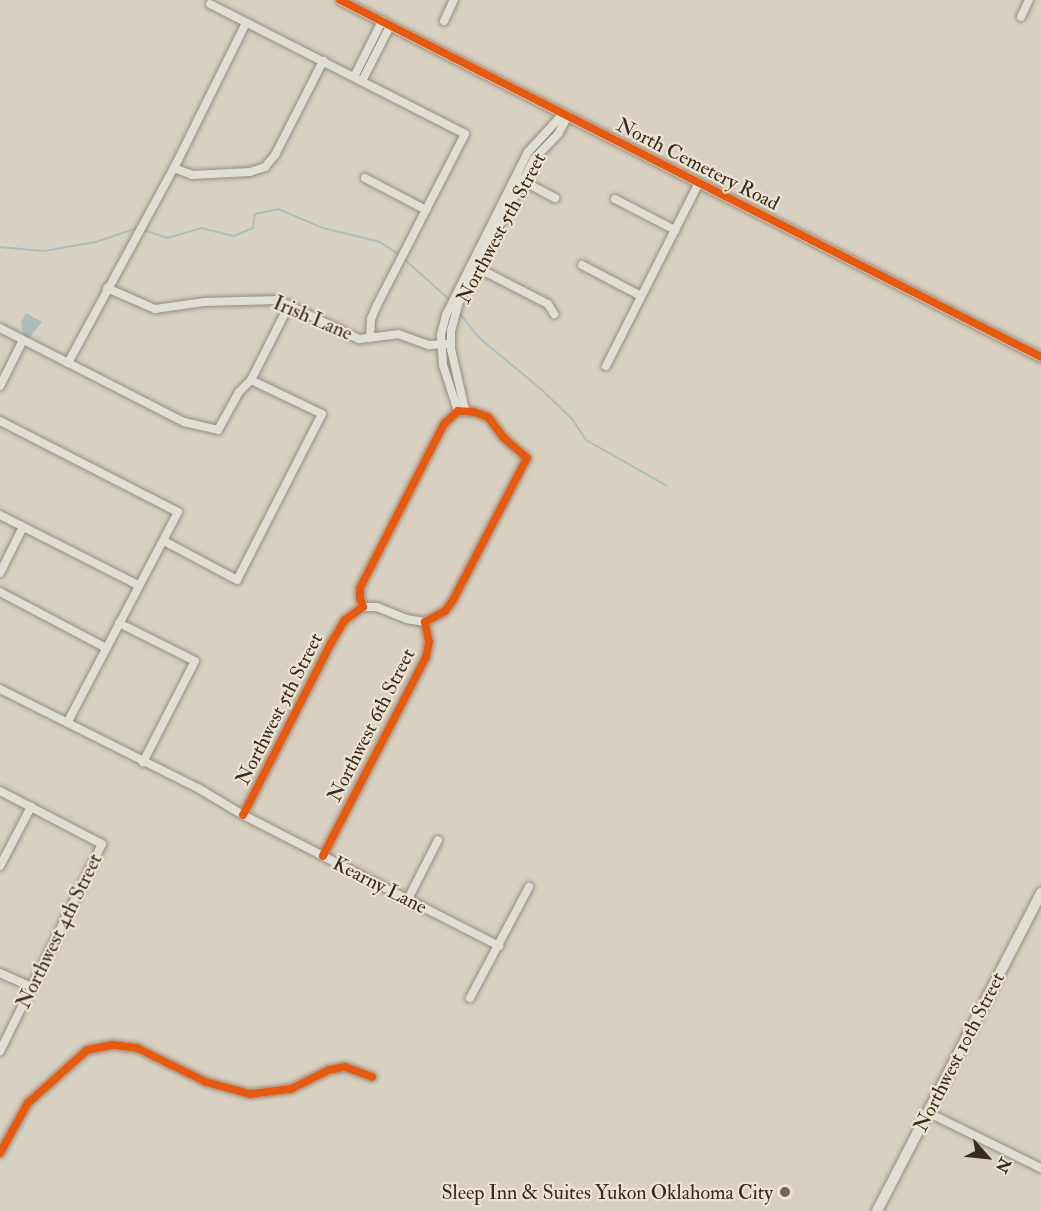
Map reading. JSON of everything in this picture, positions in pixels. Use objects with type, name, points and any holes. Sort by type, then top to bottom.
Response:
[{"type":"main road","name":"Northwest 10th Street","points":[[877,1211],[1041,893]]},
{"type":"street","name":"North Cemetery Road","points":[[340,0],[1041,357]]},
{"type":"street","points":[[444,21],[454,0]]},
{"type":"street","points":[[1021,17],[1029,0]]},
{"type":"street","points":[[210,4],[465,134],[376,305],[370,319],[370,338]]},
{"type":"street","points":[[68,363],[174,168],[246,23]]},
{"type":"street","points":[[358,79],[386,24]]},
{"type":"street","points":[[174,168],[192,175],[250,172],[265,166],[275,155],[323,61]]},
{"type":"street","name":"Northwest 5th Street","points":[[461,411],[446,345],[458,304],[474,266],[518,179],[528,152],[538,139],[551,130],[565,115]]},
{"type":"street","points":[[365,178],[426,210]]},
{"type":"street","points":[[518,179],[555,198]]},
{"type":"street","points":[[606,366],[699,183]]},
{"type":"street","points":[[615,199],[675,230]]},
{"type":"street","points":[[582,265],[641,296]]},
{"type":"street","points":[[474,266],[548,304],[554,314]]},
{"type":"street","name":"Irish Lane","points":[[107,288],[155,309],[204,302],[267,298],[289,304],[359,339],[398,334],[429,345],[446,345]]},
{"type":"street","points":[[0,328],[184,422],[218,430],[239,392],[251,380],[289,304]]},
{"type":"street","points":[[0,386],[23,340]]},
{"type":"street","points":[[164,541],[237,580],[322,414],[251,380]]},
{"type":"street","points":[[461,411],[492,420],[504,438],[527,458],[453,600],[445,611],[425,622],[406,619],[377,607],[363,607],[360,588],[444,424],[461,411]]},
{"type":"street","points":[[0,420],[178,512],[67,723]]},
{"type":"street","points":[[0,515],[138,585]]},
{"type":"street","points":[[0,573],[23,527]]},
{"type":"street","points":[[0,592],[106,648]]},
{"type":"street","name":"Northwest 5th Street","points":[[243,814],[331,643],[345,620],[363,607]]},
{"type":"street","name":"Northwest 6th Street","points":[[323,856],[426,657],[429,642],[425,622]]},
{"type":"street","points":[[119,623],[195,661],[143,762]]},
{"type":"street","name":"Kearny Lane","points":[[0,689],[198,788],[323,856],[499,946]]},
{"type":"street","points":[[0,791],[31,807],[0,866]]},
{"type":"street","name":"Northwest 4th Street","points":[[0,1051],[102,844],[31,807]]},
{"type":"street","points":[[408,899],[438,840]]},
{"type":"street","points":[[470,998],[529,887]]},
{"type":"street","points":[[0,973],[33,988]]},
{"type":"street","points":[[0,1153],[28,1103],[87,1050],[113,1045],[137,1048],[206,1082],[250,1094],[291,1089],[329,1070],[345,1067],[372,1077]]},
{"type":"street","points":[[927,1112],[1041,1168]]},
{"type":"water","points":[[26,313],[42,322],[30,337],[24,337],[21,322]]},
{"type":"waterway","points":[[0,247],[44,251],[96,242],[137,228],[167,238],[201,228],[234,236],[253,228],[255,214],[278,209],[323,228],[380,242],[400,255]]},
{"type":"waterway","points":[[404,259],[451,301]]},
{"type":"waterway","points":[[458,311],[478,337],[542,390],[572,419],[586,440],[667,486]]},
{"type":"cycle path","points":[[340,0],[1041,357]]},
{"type":"cycle path","points":[[243,815],[331,643],[345,620],[363,607],[360,588],[444,424],[458,411],[474,412],[488,417],[504,438],[527,458],[453,600],[445,611],[425,622],[429,642],[426,657],[323,856]]},
{"type":"cycle path","points":[[0,1153],[28,1103],[87,1050],[113,1045],[137,1048],[206,1082],[250,1094],[291,1089],[329,1070],[345,1067],[372,1077]]},
{"type":"place","name":"Sleep Inn & Suites Yukon Oklahoma City","points":[[785,1192]]}]
